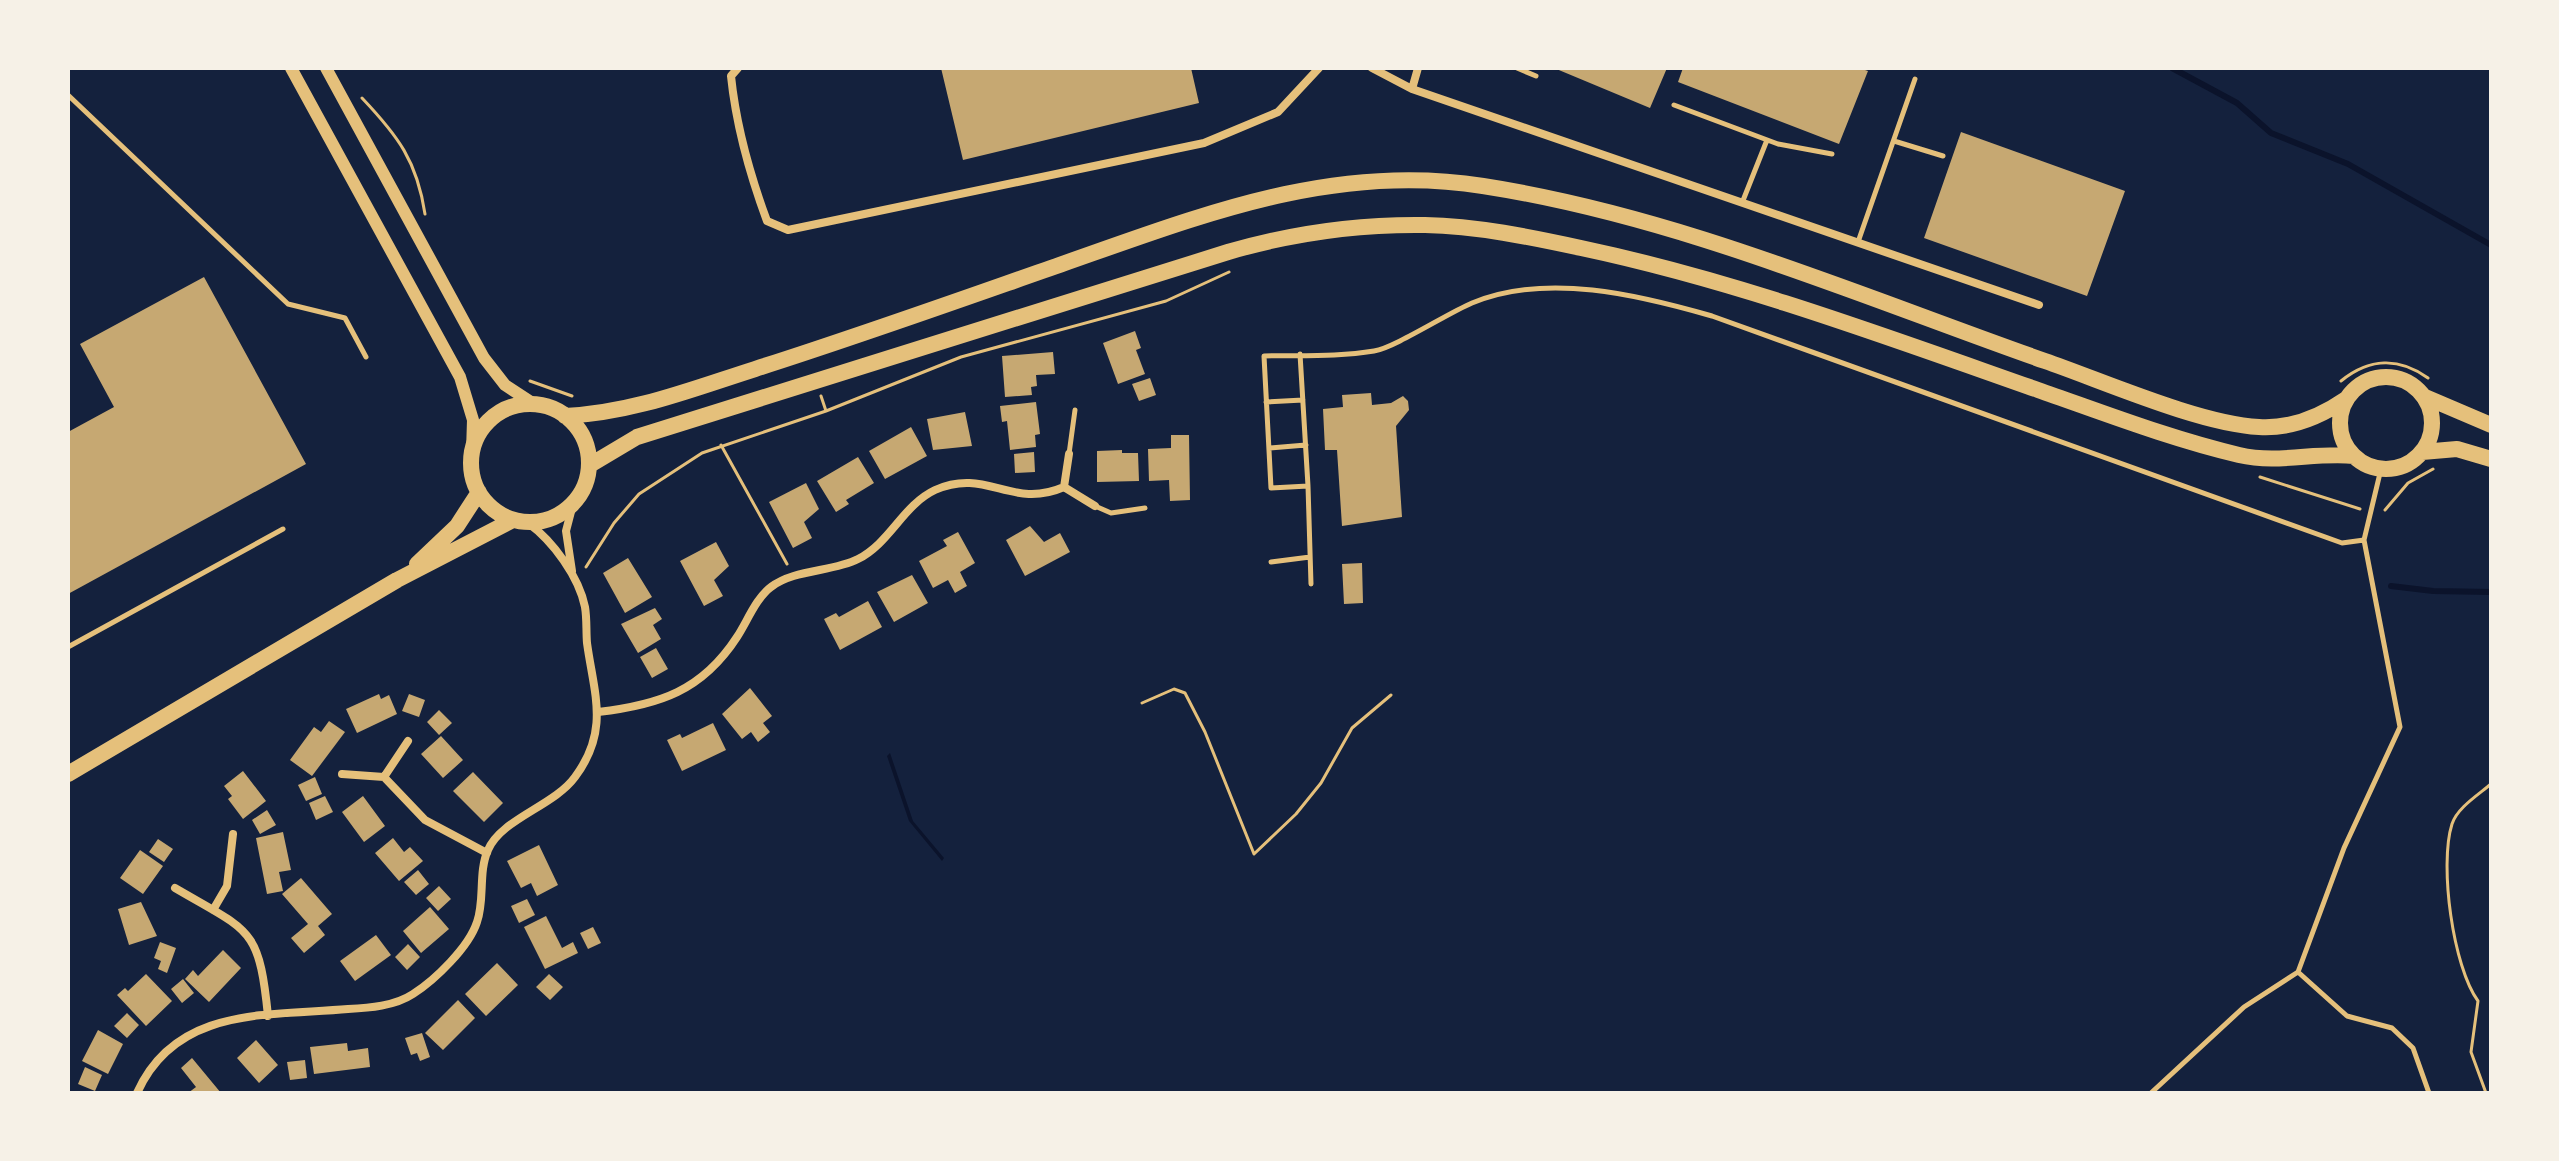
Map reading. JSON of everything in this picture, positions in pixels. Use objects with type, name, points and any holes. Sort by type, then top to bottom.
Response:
[{"type":"main road","points":[[565,416],[633,408],[865,333],[1231,206],[1298,189],[1403,179],[1505,189],[1701,239],[2137,393],[2237,424],[2258,427],[2293,424],[2328,411],[2346,399],[2356,387],[2384,376],[2399,378],[2423,396],[2491,425]]},
{"type":"main road","points":[[590,465],[637,437],[1228,252],[1321,231],[1399,225],[1487,231],[1600,252],[1691,275],[1798,307],[2124,420],[2241,455],[2280,460],[2330,454],[2354,456],[2381,469],[2401,466],[2422,452],[2457,449],[2491,459]]},
{"type":"main road","points":[[2422,452],[2432,424],[2423,396]]},
{"type":"main road","points":[[2346,399],[2340,429],[2354,456]]},
{"type":"main road","points":[[68,774],[397,580],[521,522],[545,521],[573,504],[585,486],[590,465],[581,432],[565,416],[534,404],[513,407],[494,417],[480,432],[472,452],[473,480],[479,492],[493,510],[521,522]]},
{"type":"main road","points":[[397,580],[457,526],[479,492]]},
{"type":"street","points":[[291,68],[460,377],[473,420],[472,452]]},
{"type":"street","points":[[326,68],[484,358],[505,385],[534,404]]},
{"type":"street","points":[[738,68],[731,76],[733,95],[753,184],[767,221],[788,230],[1204,143],[1278,112],[1319,68]]},
{"type":"street","points":[[1372,68],[1412,89],[2039,305]]},
{"type":"street","points":[[1412,89],[1418,68]]},
{"type":"street","points":[[1064,487],[1069,454]]},
{"type":"street","points":[[598,712],[646,707],[680,693],[724,656],[771,586],[865,555],[915,502],[935,490],[960,483],[984,483],[1030,496],[1046,495],[1064,487]]},
{"type":"street","points":[[1064,487],[1095,506]]},
{"type":"street","points":[[137,1093],[147,1072],[164,1053],[192,1032],[213,1022],[372,1007],[414,994],[445,965],[477,923],[487,853],[499,834],[543,806],[576,776],[588,755],[598,712],[584,605],[567,552],[566,531],[573,504]]},
{"type":"street","points":[[521,522],[551,543],[575,583]]},
{"type":"street","points":[[384,777],[408,741]]},
{"type":"street","points":[[342,774],[384,777],[425,820],[487,853]]},
{"type":"street","points":[[213,910],[227,886],[233,834]]},
{"type":"street","points":[[175,888],[250,936],[258,949],[268,1016]]},
{"type":"lane","points":[[1517,68],[1536,76]]},
{"type":"lane","points":[[1858,242],[1915,79]]},
{"type":"lane","points":[[68,95],[288,304],[345,318],[366,357]]},
{"type":"lane","points":[[1674,105],[1767,140],[1832,154]]},
{"type":"lane","points":[[1742,203],[1767,140]]},
{"type":"lane","points":[[1894,141],[1943,156]]},
{"type":"lane","points":[[1308,486],[1271,488],[1264,356],[1376,351],[1449,313],[1501,295],[1576,291],[1635,297],[1746,328],[2342,543],[2364,540]]},
{"type":"lane","points":[[1300,354],[1311,584]]},
{"type":"lane","points":[[1266,402],[1303,400]]},
{"type":"lane","points":[[1069,454],[1075,410]]},
{"type":"lane","points":[[1269,448],[1306,445]]},
{"type":"lane","points":[[2151,1093],[2244,1007],[2298,972],[2344,848],[2400,727],[2364,540],[2381,469]]},
{"type":"lane","points":[[1095,506],[1111,513],[1145,508]]},
{"type":"lane","points":[[68,647],[283,529]]},
{"type":"lane","points":[[1271,562],[1310,557]]},
{"type":"lane","points":[[2298,972],[2347,1016],[2392,1028],[2413,1048],[2429,1093]]},
{"type":"path","points":[[354,90],[396,134],[420,179],[426,220]]},
{"type":"path","points":[[575,583],[614,523],[639,494],[662,476],[721,445],[826,411],[961,357],[1166,301],[1237,268]]},
{"type":"path","points":[[521,376],[542,387],[578,397]]},
{"type":"path","points":[[721,445],[794,578]]},
{"type":"path","points":[[2370,511],[2383,513],[2408,483],[2440,467]]},
{"type":"path","points":[[1142,703],[1174,689],[1185,693],[1254,854],[1296,814],[1321,783],[1352,728],[1391,695]]},
{"type":"path","points":[[2486,1093],[2471,1052],[2478,1001],[2467,986],[2450,916],[2448,847],[2452,821],[2491,784]]},
{"type":"water","points":[[890,753],[913,821],[944,858],[942,861],[909,821],[887,756]]},
{"type":"building","points":[[941,68],[1191,68],[1199,103],[963,160]]},
{"type":"building","points":[[1554,68],[1667,68],[1650,108]]},
{"type":"building","points":[[1683,68],[1859,68],[1868,71],[1839,144],[1678,82]]},
{"type":"building","points":[[1961,132],[2125,191],[2087,296],[1924,238]]},
{"type":"building","points":[[204,277],[306,464],[68,594],[68,432],[114,407],[80,344]]},
{"type":"building","points":[[1135,331],[1141,348],[1136,350],[1145,374],[1118,384],[1103,343]]},
{"type":"building","points":[[1053,352],[1055,374],[1036,375],[1037,386],[1031,387],[1032,395],[1005,397],[1002,356]]},
{"type":"building","points":[[1150,378],[1156,395],[1139,401],[1132,384]]},
{"type":"building","points":[[1371,393],[1372,405],[1391,403],[1403,396],[1408,401],[1409,410],[1396,426],[1402,517],[1342,526],[1337,450],[1325,450],[1323,409],[1343,407],[1342,395]]},
{"type":"building","points":[[1036,402],[1040,434],[1035,435],[1036,447],[1010,450],[1007,421],[1002,422],[1000,406]]},
{"type":"building","points":[[965,412],[972,446],[933,450],[927,419]]},
{"type":"building","points":[[911,427],[927,456],[885,479],[869,451]]},
{"type":"building","points":[[1171,435],[1189,435],[1190,500],[1170,501],[1169,480],[1149,481],[1148,449],[1171,448]]},
{"type":"building","points":[[1122,450],[1122,453],[1138,453],[1139,481],[1097,482],[1097,451]]},
{"type":"building","points":[[1034,452],[1035,472],[1015,473],[1014,454]]},
{"type":"building","points":[[858,457],[874,483],[846,500],[849,504],[836,512],[817,481]]},
{"type":"building","points":[[806,483],[819,509],[804,522],[812,538],[793,548],[769,502]]},
{"type":"building","points":[[1030,526],[1044,542],[1060,533],[1070,552],[1025,576],[1006,540]]},
{"type":"building","points":[[958,532],[975,563],[960,572],[967,586],[955,593],[948,580],[933,588],[919,561],[947,546],[943,540]]},
{"type":"building","points":[[716,542],[729,566],[714,580],[723,596],[704,606],[680,561]]},
{"type":"building","points":[[628,558],[652,597],[625,613],[603,573]]},
{"type":"building","points":[[1362,563],[1363,603],[1344,604],[1342,564]]},
{"type":"building","points":[[912,575],[928,603],[894,622],[877,592]]},
{"type":"building","points":[[868,601],[882,627],[840,650],[824,619],[836,613],[839,617]]},
{"type":"building","points":[[655,608],[662,619],[653,625],[661,639],[638,653],[621,624]]},
{"type":"building","points":[[656,648],[668,669],[652,678],[640,657]]},
{"type":"building","points":[[750,688],[772,716],[763,723],[770,732],[758,742],[751,732],[742,739],[722,714]]},
{"type":"building","points":[[379,694],[381,699],[389,695],[397,714],[357,733],[346,709]]},
{"type":"building","points":[[409,694],[425,700],[419,717],[402,711]]},
{"type":"building","points":[[439,710],[452,723],[439,735],[427,722]]},
{"type":"building","points":[[329,721],[345,732],[312,776],[290,760],[314,727],[321,732]]},
{"type":"building","points":[[713,723],[726,750],[682,771],[667,740],[680,734],[682,738]]},
{"type":"building","points":[[441,736],[463,760],[443,778],[421,754]]},
{"type":"building","points":[[243,771],[266,801],[243,819],[228,799],[232,796],[224,786]]},
{"type":"building","points":[[473,772],[503,803],[484,822],[453,791]]},
{"type":"building","points":[[315,777],[322,794],[306,801],[298,785]]},
{"type":"building","points":[[325,796],[333,812],[316,820],[309,803]]},
{"type":"building","points":[[363,796],[385,826],[364,842],[342,812]]},
{"type":"building","points":[[267,810],[276,825],[260,834],[252,820]]},
{"type":"building","points":[[283,832],[291,870],[279,872],[283,891],[267,894],[256,838]]},
{"type":"building","points":[[393,838],[404,852],[410,847],[423,861],[399,881],[375,853]]},
{"type":"building","points":[[158,839],[173,849],[164,862],[149,852]]},
{"type":"building","points":[[539,845],[558,885],[537,896],[531,883],[521,888],[507,861]]},
{"type":"building","points":[[140,850],[163,866],[143,894],[120,878]]},
{"type":"building","points":[[418,870],[429,884],[416,895],[404,882]]},
{"type":"building","points":[[301,878],[332,914],[318,926],[325,935],[304,953],[291,938],[308,924],[282,894]]},
{"type":"building","points":[[439,886],[451,899],[438,911],[426,898]]},
{"type":"building","points":[[527,899],[535,915],[519,923],[511,906]]},
{"type":"building","points":[[141,902],[157,936],[129,945],[118,909]]},
{"type":"building","points":[[430,907],[449,929],[421,953],[403,931]]},
{"type":"building","points":[[546,916],[562,948],[573,942],[578,953],[545,969],[524,927]]},
{"type":"building","points":[[593,927],[601,943],[588,949],[580,933]]},
{"type":"building","points":[[376,935],[391,955],[355,981],[340,961]]},
{"type":"building","points":[[160,942],[176,948],[167,973],[158,969],[161,961],[154,958]]},
{"type":"building","points":[[408,944],[420,957],[407,970],[395,957]]},
{"type":"building","points":[[223,950],[241,968],[209,1002],[185,979],[193,970],[198,976]]},
{"type":"building","points":[[497,963],[518,985],[486,1016],[465,994]]},
{"type":"building","points":[[146,974],[172,1001],[146,1026],[117,995],[125,988],[128,991]]},
{"type":"building","points":[[549,974],[563,987],[550,1000],[536,987]]},
{"type":"building","points":[[183,979],[194,993],[182,1003],[171,989]]},
{"type":"building","points":[[458,1000],[475,1018],[443,1050],[425,1033]]},
{"type":"building","points":[[127,1013],[139,1025],[127,1038],[114,1026]]},
{"type":"building","points":[[98,1030],[123,1044],[108,1074],[82,1061]]},
{"type":"building","points":[[422,1033],[430,1057],[420,1061],[417,1053],[411,1055],[405,1038]]},
{"type":"building","points":[[256,1040],[278,1065],[259,1083],[237,1058]]},
{"type":"building","points":[[347,1043],[348,1051],[368,1048],[370,1067],[314,1074],[310,1047]]},
{"type":"building","points":[[192,1058],[221,1093],[188,1093],[196,1087],[181,1068]]},
{"type":"building","points":[[305,1060],[307,1078],[290,1080],[287,1062]]},
{"type":"building","points":[[85,1067],[102,1075],[95,1091],[78,1084]]},
{"type":"waterway","points":[[2172,68],[2237,103],[2271,133],[2348,164],[2491,245]]},
{"type":"waterway","points":[[2391,586],[2433,591],[2491,592]]}]
